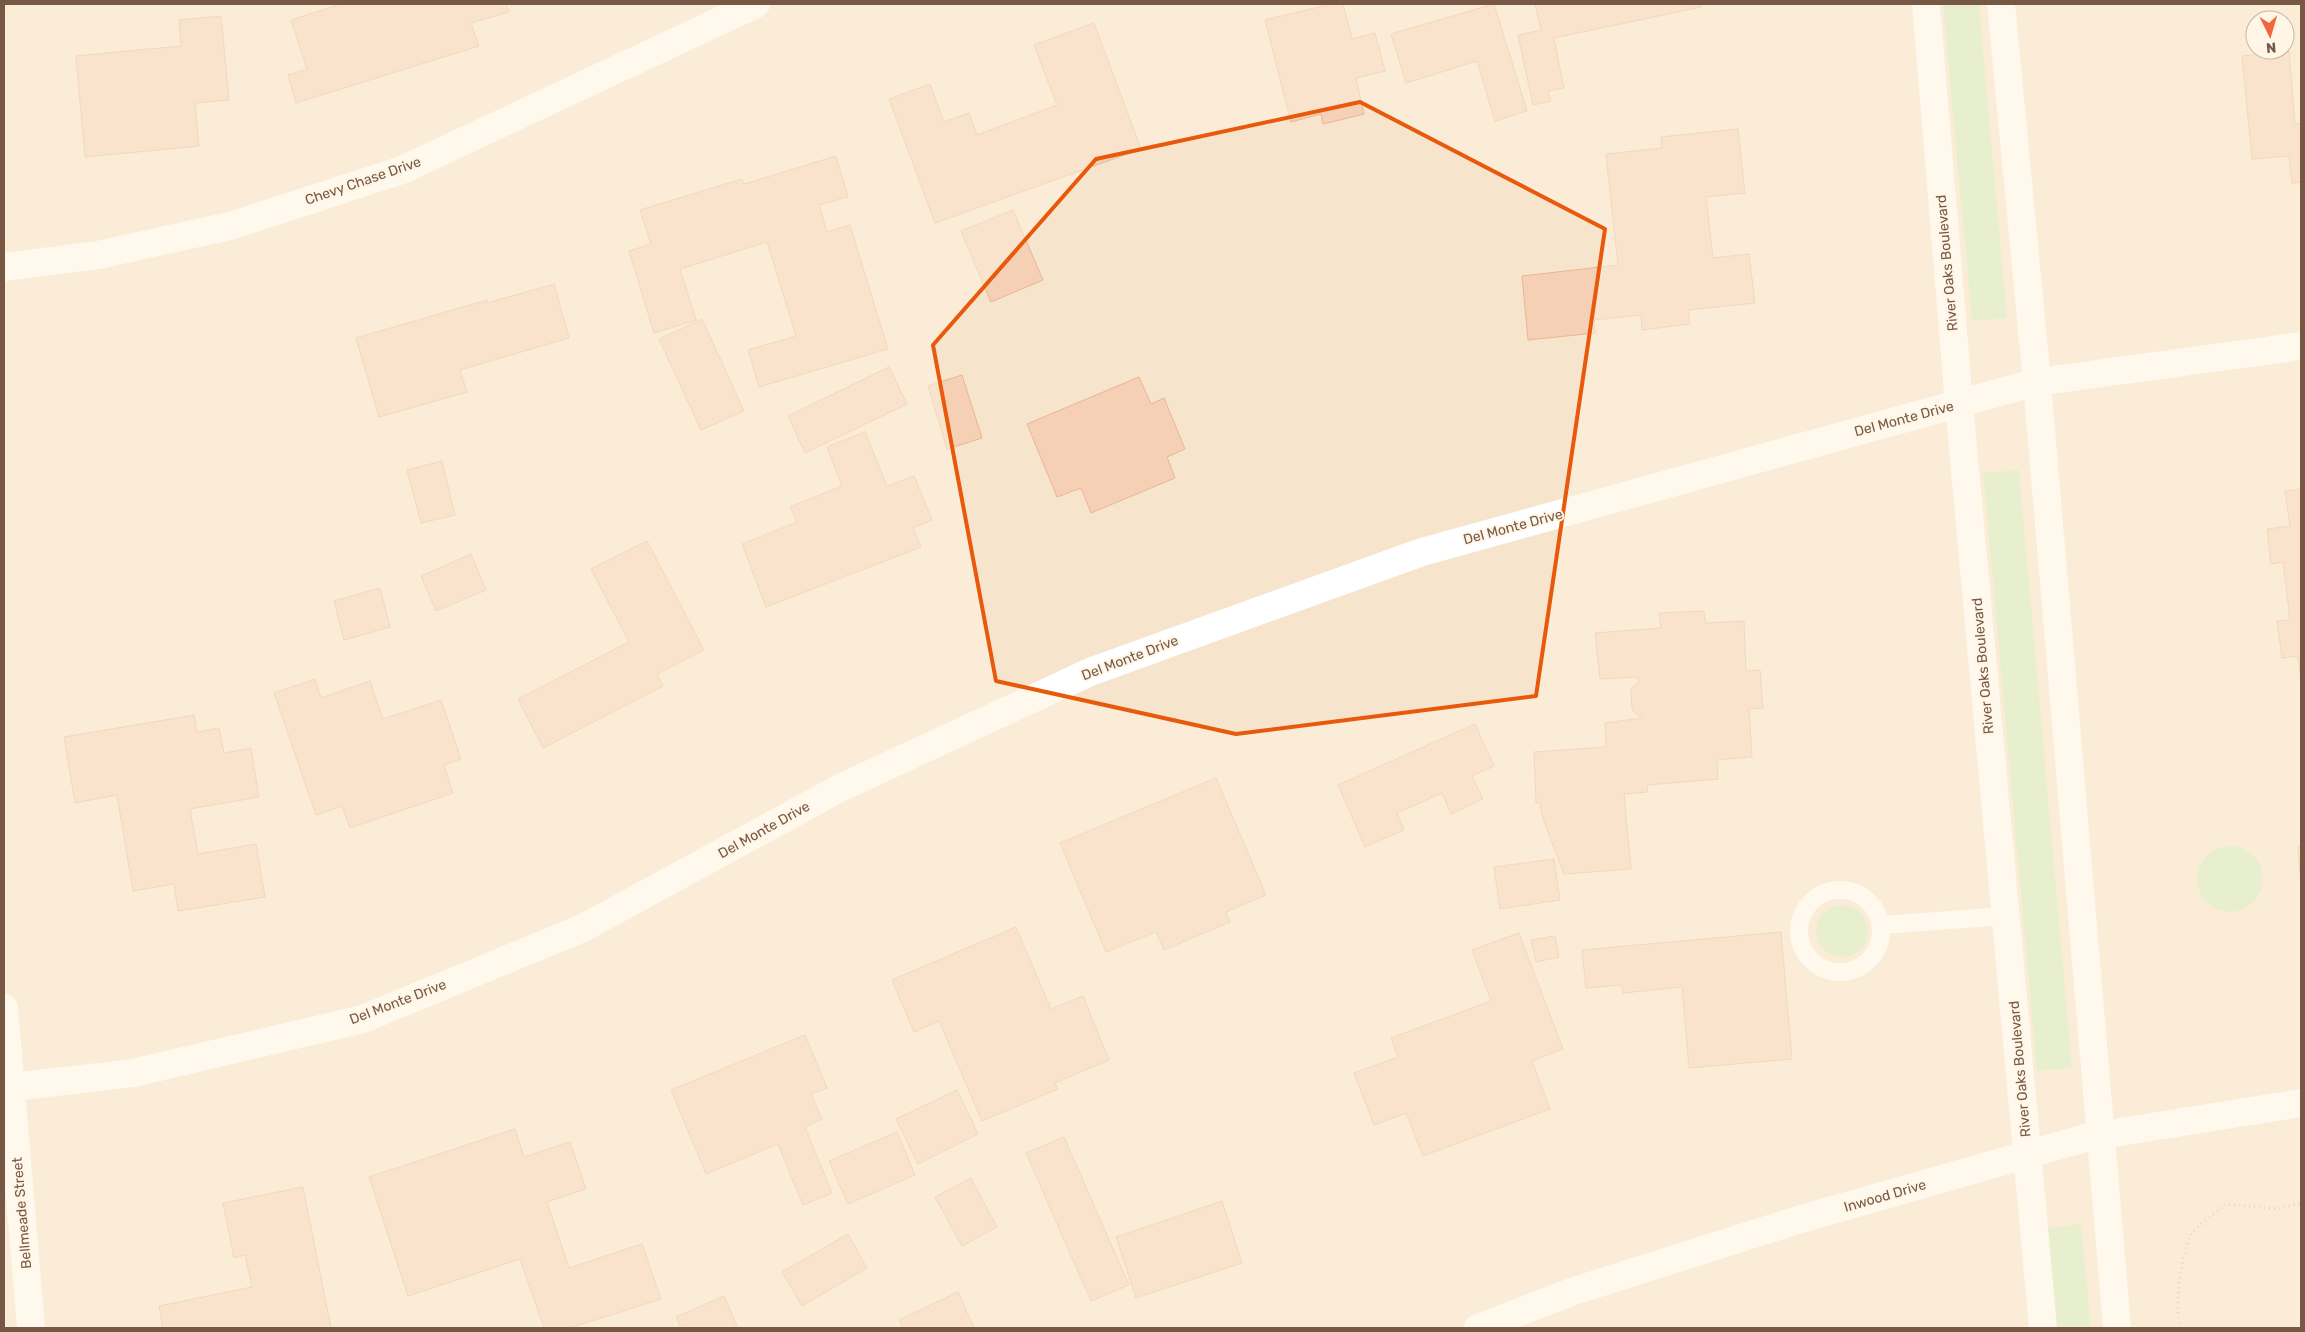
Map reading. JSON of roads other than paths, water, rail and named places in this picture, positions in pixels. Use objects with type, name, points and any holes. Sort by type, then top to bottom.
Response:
[{"type":"street","name":"Chevy Chase Drive","points":[[4,267],[98,255],[230,226],[402,170],[756,4]]},
{"type":"street","name":"River Oaks Boulevard","points":[[1926,4],[1959,404],[2043,1328]]},
{"type":"street","points":[[2001,4],[2037,382],[2117,1328]]},
{"type":"street","name":"Del Monte Drive","points":[[7,1088],[133,1073],[363,1019],[582,928],[840,788],[1090,672],[1422,552],[2037,382],[2301,346]]},
{"type":"street","name":"Bellmeade Street","points":[[4,1008],[7,1088],[31,1328]]},
{"type":"street","name":"Inwood Drive","points":[[1478,1328],[1574,1291],[1801,1219],[2100,1134],[2301,1103]]},
{"type":"lane","points":[[1836,890],[1849,890],[1872,904],[1881,925],[1880,943],[1873,956],[1863,966],[1837,973],[1823,969],[1811,961],[1803,950],[1799,937],[1799,924],[1803,911],[1812,900],[1823,893],[1836,890]]},
{"type":"lane","points":[[1881,925],[2006,916]]}]
